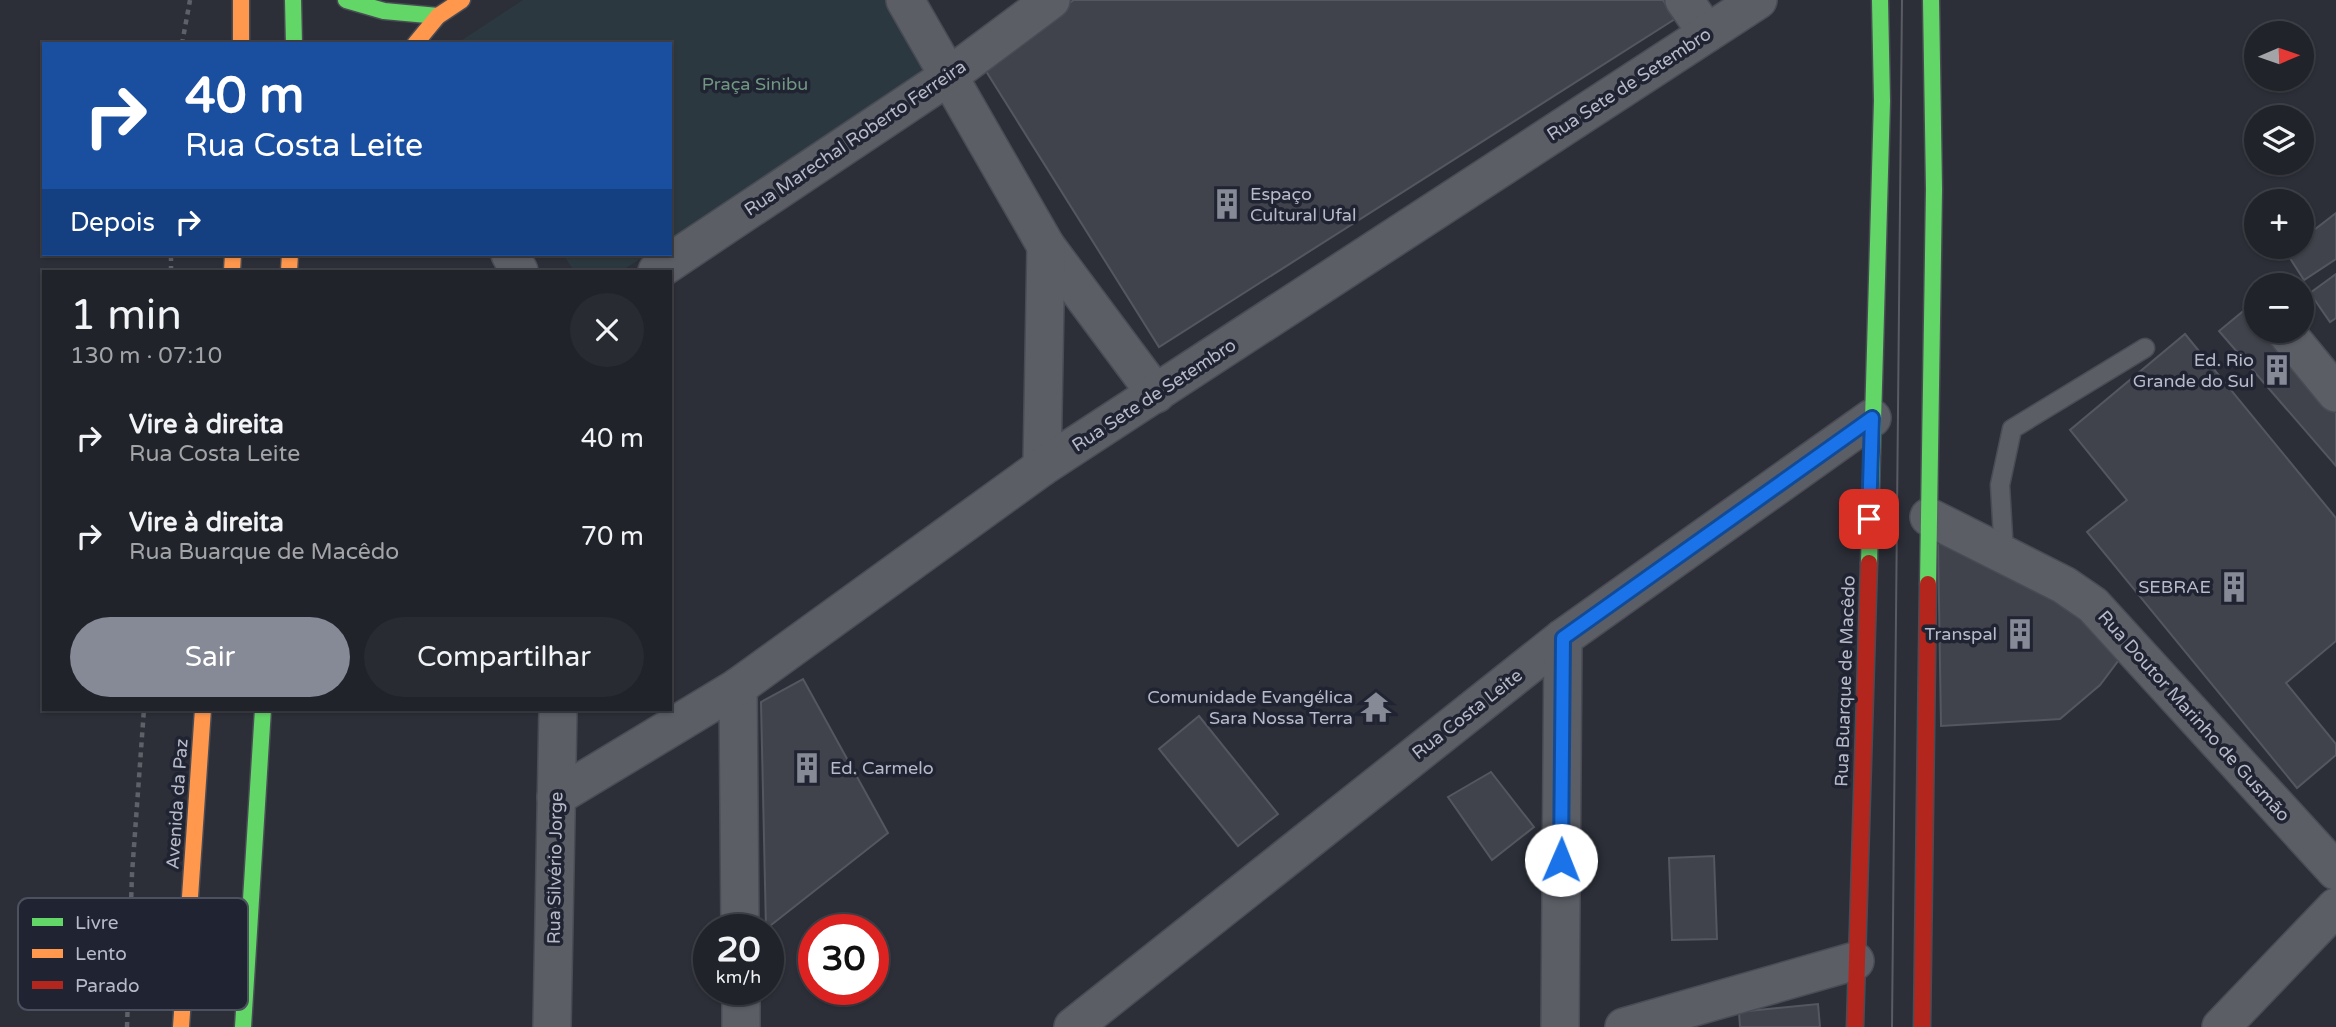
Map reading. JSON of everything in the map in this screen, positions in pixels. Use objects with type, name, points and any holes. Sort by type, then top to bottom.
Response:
[{"type":"main road","points":[[241,0],[241,42]]},
{"type":"main road","points":[[293,0],[294,42]]},
{"type":"main road","points":[[346,0],[384,12],[438,16]]},
{"type":"main road","points":[[417,42],[438,16],[462,0]]},
{"type":"main road","name":"Rua Buarque de Macêdo","points":[[1855,1027],[1882,101],[1880,0]]},
{"type":"main road","points":[[1922,1027],[1934,202],[1931,0]]},
{"type":"main road","name":"Avenida da Paz","points":[[190,898],[203,711]]},
{"type":"main road","points":[[248,943],[262,711]]},
{"type":"street","points":[[905,0],[1046,246],[1156,394]]},
{"type":"street","name":"Rua Marechal Roberto Ferreira","points":[[658,270],[949,76],[1051,0]]},
{"type":"street","points":[[1684,0],[1707,33]]},
{"type":"street","name":"Rua Sete de Setembro","points":[[556,797],[738,687],[1042,467],[1758,0]]},
{"type":"street","points":[[1042,467],[1046,246]]},
{"type":"street","points":[[2296,343],[2336,393]]},
{"type":"street","name":"Rua Costa Leite","points":[[1073,1027],[1563,638],[1872,418]]},
{"type":"street","name":"Rua Doutor Marinho de Gusmão","points":[[1929,517],[2064,585],[2093,606],[2336,871]]},
{"type":"street","points":[[1560,1027],[1563,638]]},
{"type":"street","points":[[738,687],[740,914]]},
{"type":"street","name":"Rua Silvério Jorge","points":[[552,1027],[558,711]]},
{"type":"street","points":[[2221,1027],[2336,907]]},
{"type":"street","points":[[1624,1027],[1855,961]]},
{"type":"street","points":[[741,1005],[741,1027]]},
{"type":"lane","points":[[2004,554],[2000,485],[2012,429],[2145,348]]},
{"type":"path","points":[[182,42],[190,0]]},
{"type":"path","points":[[131,898],[144,711]]},
{"type":"green space","name":"Praça Sinibu","points":[[523,0],[888,0],[932,68],[672,238],[672,42],[459,42]]},
{"type":"green space","points":[[564,256],[645,256],[623,270],[573,270]]},
{"type":"building","name":"Espaço Cultural Ufal","points":[[1074,0],[1663,0],[1675,19],[1159,347],[979,60]]},
{"type":"building","points":[[2336,213],[2336,259],[2314,273],[2300,273],[2290,259],[2314,259],[2314,230]]},
{"type":"building","points":[[2336,274],[2336,318],[2330,322],[2314,299],[2314,290]]},
{"type":"building","name":"Ed. Rio Grande do Sul","points":[[2244,310],[2244,343],[2278,343],[2336,409],[2336,466],[2219,331]]},
{"type":"building","name":"SEBRAE","points":[[2185,334],[2336,518],[2336,641],[2286,683],[2336,744],[2336,755],[2297,788],[2087,532],[2127,500],[2070,430]]},
{"type":"building","name":"Transpal","points":[[1938,541],[2079,611],[2121,657],[2100,685],[2060,719],[1941,726]]},
{"type":"building","name":"Ed. Carmelo","points":[[803,679],[888,833],[784,915],[766,914],[761,702]]},
{"type":"building","points":[[1199,716],[1278,814],[1238,846],[1159,749]]},
{"type":"building","points":[[1491,772],[1534,827],[1492,860],[1448,797]]},
{"type":"building","points":[[1714,856],[1717,939],[1672,940],[1669,858]]},
{"type":"building","points":[[1818,1004],[1820,1027],[1740,1027],[1739,1012]]},
{"type":"tram line","points":[[1892,1027],[1902,0]]},
{"type":"traffic: fast","points":[[293,0],[294,42]]},
{"type":"traffic: fast","points":[[346,0],[384,11],[438,16]]},
{"type":"traffic: fast","points":[[1869,563],[1882,101],[1880,0]]},
{"type":"traffic: fast","points":[[1928,584],[1934,189],[1931,0]]},
{"type":"traffic: fast","points":[[248,948],[263,711]]},
{"type":"traffic: fast","points":[[243,1027],[244,1010]]},
{"type":"traffic: slow","points":[[241,0],[241,42]]},
{"type":"traffic: slow","points":[[417,42],[438,16],[462,0]]},
{"type":"traffic: slow","points":[[232,270],[233,256]]},
{"type":"traffic: slow","points":[[289,270],[290,256]]},
{"type":"traffic: slow","points":[[190,898],[203,711]]},
{"type":"traffic: slow","points":[[181,1027],[182,1010]]},
{"type":"traffic: jam","points":[[1855,1027],[1869,563]]},
{"type":"traffic: jam","points":[[1922,1027],[1928,584]]},
{"type":"place","name":"Espaço Cultural Ufal","points":[[1227,204]]},
{"type":"place","name":"Ed. Rio Grande do Sul","points":[[2277,370]]},
{"type":"place","name":"SEBRAE","points":[[2234,587]]},
{"type":"place","name":"Transpal","points":[[2020,634]]},
{"type":"place","name":"Comunidade Evangélica Sara Nossa Terra","points":[[1376,707]]},
{"type":"place","name":"Ed. Carmelo","points":[[807,768]]},
{"type":"route","points":[[1561,860],[1563,638],[1872,418],[1869,519]]}]
